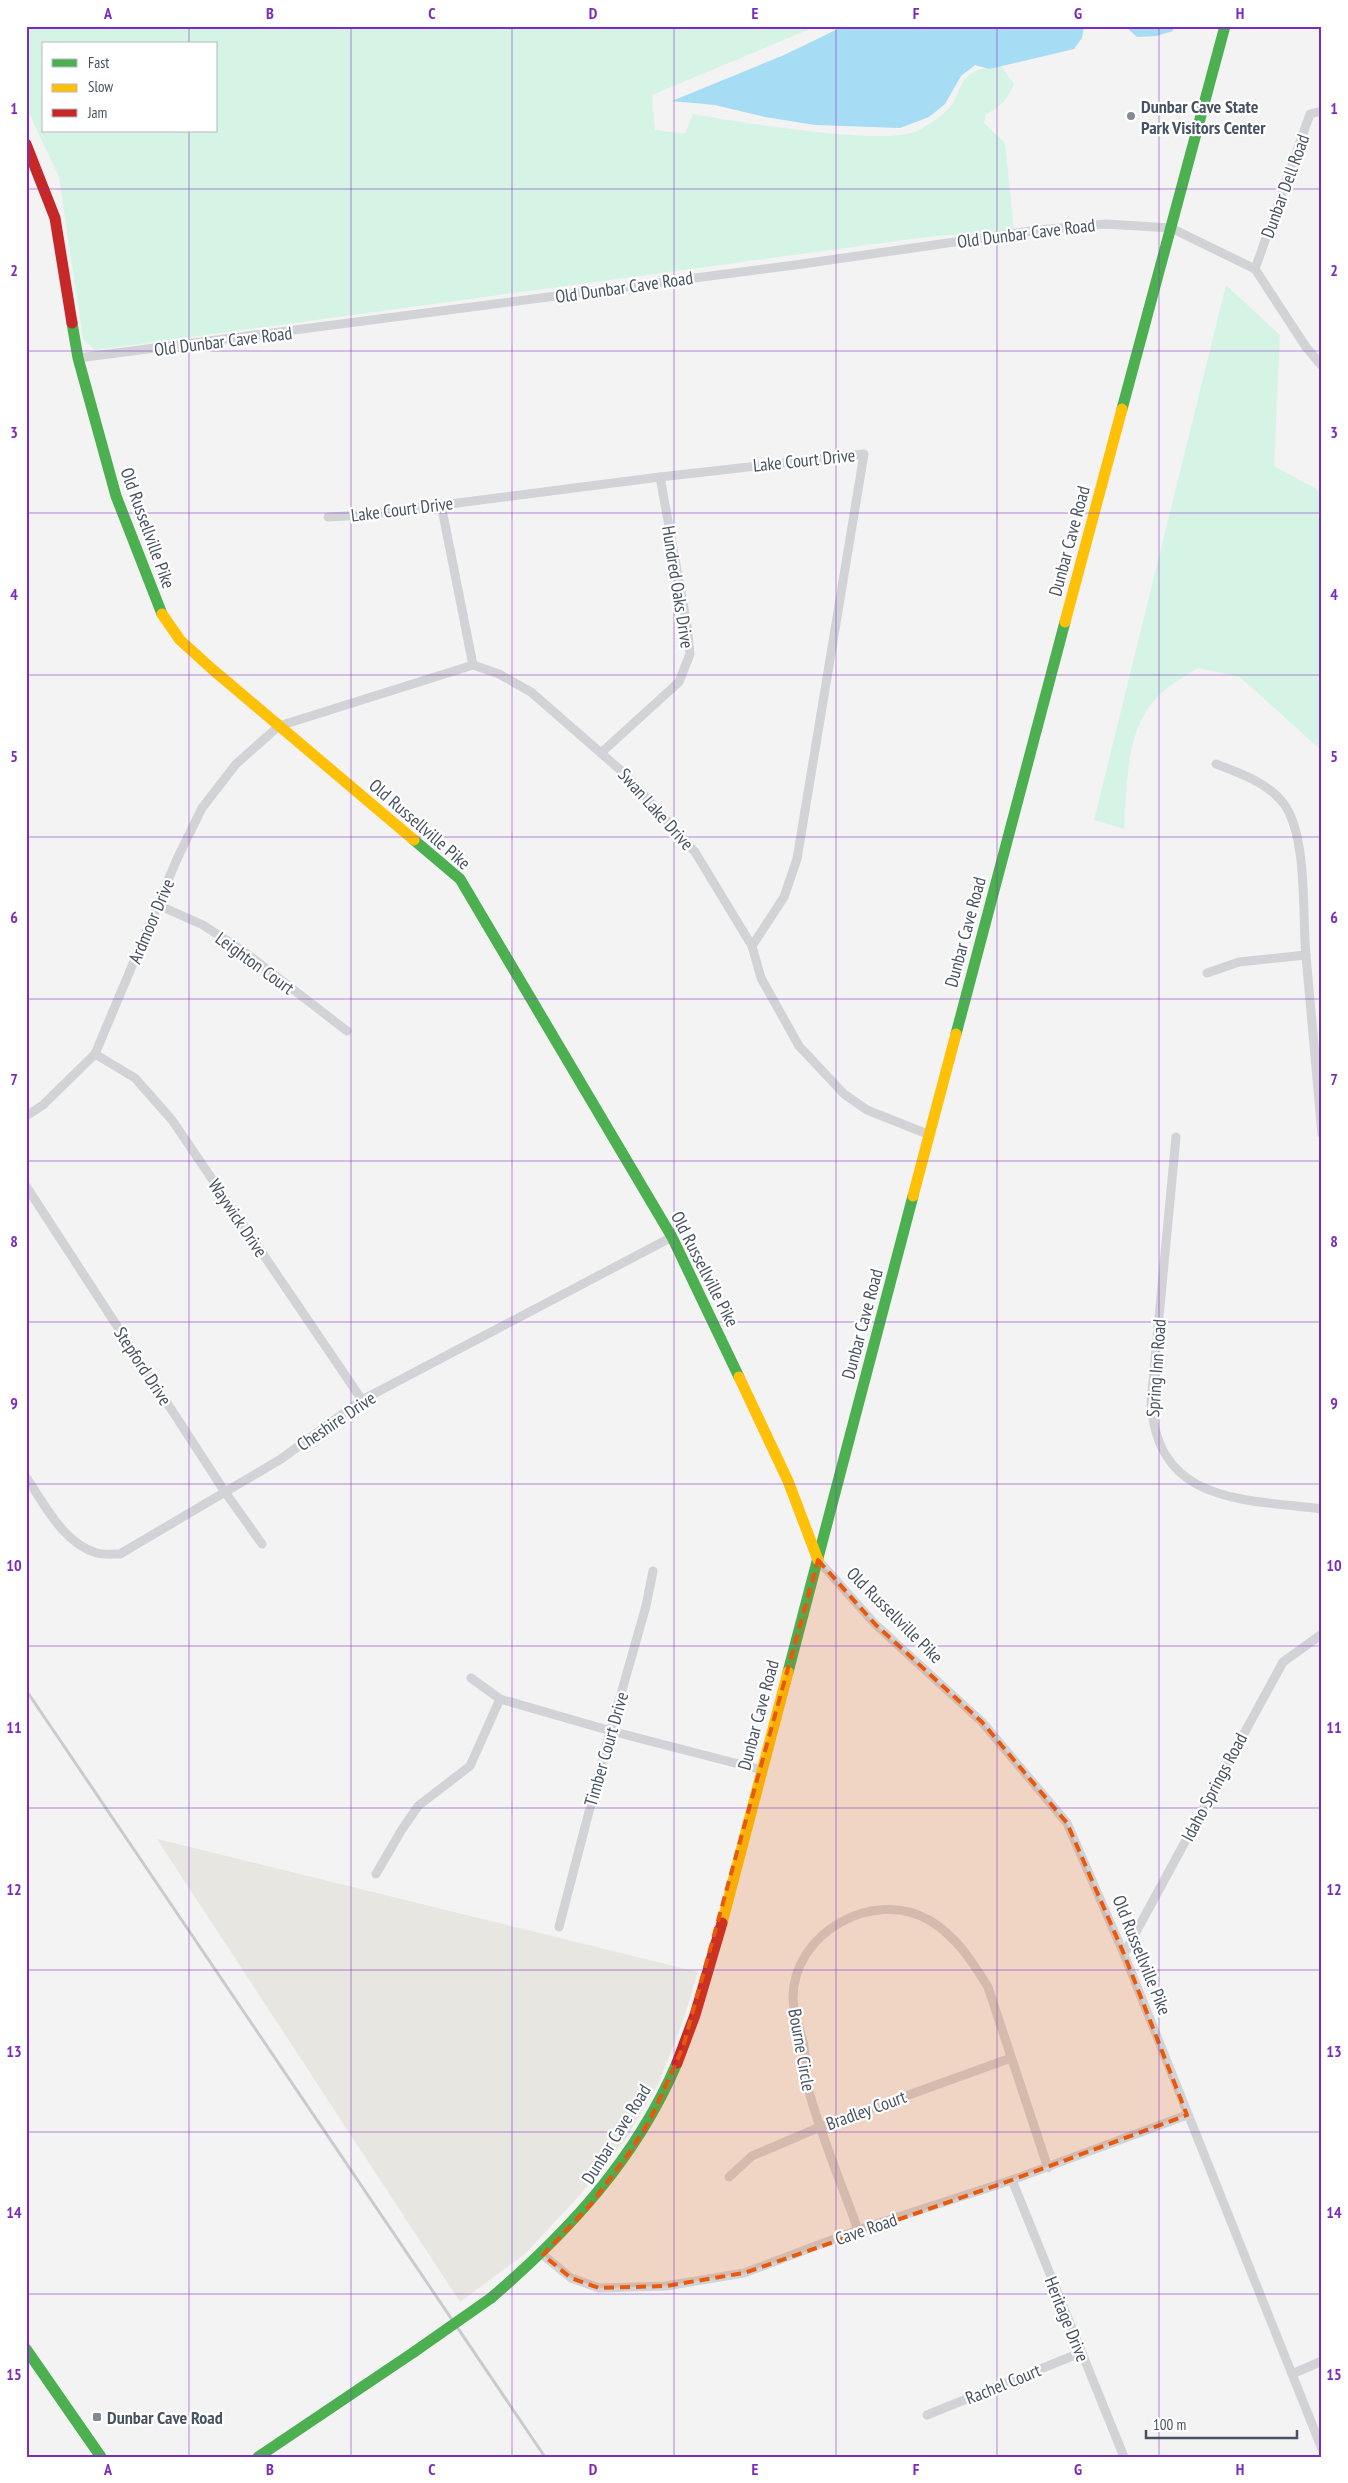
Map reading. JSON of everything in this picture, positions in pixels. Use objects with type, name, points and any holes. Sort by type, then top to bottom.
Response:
[{"type":"main road","name":"Dunbar Cave Road","points":[[258,2457],[491,2298],[543,2255],[591,2204],[611,2179],[650,2120],[666,2088],[694,2015],[762,1770],[1225,26]]},
{"type":"main road","name":"Old Russellville Pike","points":[[26,144],[55,218],[78,358],[116,496],[160,611],[180,640],[278,726],[460,878],[672,1237],[788,1481],[818,1560]]},
{"type":"main road","points":[[26,2349],[101,2457]]},
{"type":"street","name":"Dunbar Dell Road","points":[[1255,269],[1310,114],[1322,111]]},
{"type":"street","name":"Old Dunbar Cave Road","points":[[78,358],[795,265],[1038,230],[1106,224],[1171,228]]},
{"type":"street","points":[[1171,228],[1255,269],[1306,347],[1322,366]]},
{"type":"street","name":"Lake Court Drive","points":[[328,517],[364,515],[660,477],[864,454],[797,859],[784,897],[752,946]]},
{"type":"street","name":"Hundred Oaks Drive","points":[[602,752],[679,682],[690,654],[687,625],[660,477]]},
{"type":"street","points":[[278,726],[473,664],[441,504]]},
{"type":"street","name":"Swan Lake Drive","points":[[473,664],[499,674],[531,692],[602,752],[625,774],[695,852],[752,946],[761,978],[800,1046],[844,1094],[867,1110],[930,1135]]},
{"type":"street","name":"Ardmoor Drive","points":[[26,1116],[44,1105],[95,1054],[158,905],[202,808],[236,764],[278,726]]},
{"type":"street","points":[[1216,764],[1254,781],[1284,804],[1300,846],[1306,955],[1322,1134]]},
{"type":"street","name":"Leighton Court","points":[[158,905],[203,926],[246,953],[346,1031]]},
{"type":"street","points":[[1208,973],[1240,962],[1306,955]]},
{"type":"street","name":"Waywick Drive","points":[[95,1054],[135,1078],[172,1120],[362,1400]]},
{"type":"street","name":"Spring Inn Road","points":[[1176,1137],[1151,1402],[1152,1426],[1158,1443],[1165,1457],[1179,1473],[1196,1486],[1216,1494],[1322,1509]]},
{"type":"street","name":"Stepford Drive","points":[[26,1186],[224,1492],[262,1544]]},
{"type":"street","name":"Cheshire Drive","points":[[26,1477],[75,1544],[98,1554],[120,1554],[281,1459],[362,1400],[672,1237]]},
{"type":"street","name":"Old Russellville Pike","points":[[818,1560],[858,1607],[982,1722],[1067,1823],[1124,1954],[1322,2449]]},
{"type":"street","name":"Timber Court Drive","points":[[559,1927],[646,1606],[653,1571]]},
{"type":"street","name":"Idaho Springs Road","points":[[1124,1954],[1283,1662],[1322,1634]]},
{"type":"street","points":[[471,1678],[500,1699],[611,1731],[762,1770]]},
{"type":"street","points":[[376,1874],[418,1806],[470,1766],[500,1699]]},
{"type":"street","name":"Bourne Circle","points":[[858,2230],[809,2093],[804,2046],[793,1998],[798,1972],[808,1950],[826,1931],[847,1917],[880,1909],[905,1911],[927,1919],[948,1933],[972,1960],[988,1987],[1048,2168]]},
{"type":"street","name":"Bradley Court","points":[[729,2177],[752,2156],[820,2127],[1011,2058]]},
{"type":"street","name":"Cave Road","points":[[543,2255],[572,2278],[599,2288],[666,2286],[744,2273],[858,2230],[1048,2168],[1187,2115]]},
{"type":"street","name":"Heritage Drive","points":[[1012,2180],[1080,2353],[1124,2457]]},
{"type":"street","name":"Rachel Court","points":[[927,2415],[1080,2353]]},
{"type":"street","points":[[1292,2374],[1322,2360]]},
{"type":"highlighted area","points":[[818,1560],[875,1624],[982,1722],[1067,1823],[1124,1954],[1187,2115],[1012,2180],[744,2273],[666,2286],[599,2288],[571,2278],[543,2255],[591,2204],[629,2153],[650,2120],[683,2047]]},
{"type":"shaded area","points":[[157,1839],[698,1972],[682,2024],[659,2082],[625,2140],[580,2195],[525,2254],[460,2302]]},
{"type":"green space","points":[[26,26],[817,26],[652,95],[655,130],[685,134],[693,114],[845,135],[902,135],[919,130],[943,114],[951,106],[963,82],[975,71],[1001,66],[1014,84],[1003,102],[986,114],[984,123],[1005,143],[1014,229],[919,238],[95,350],[83,339],[59,177],[26,107]]},
{"type":"green space","points":[[1226,285],[1280,335],[1274,466],[1322,492],[1322,751],[1240,677],[1198,668],[1166,689],[1152,703],[1142,718],[1135,735],[1131,753],[1124,829],[1094,820]]},
{"type":"water","points":[[844,26],[1084,26],[1082,38],[1074,49],[989,69],[975,65],[961,76],[945,104],[929,117],[900,128],[815,125],[765,117],[715,105],[672,101],[784,55]]},
{"type":"water","points":[[1125,26],[1174,26],[1173,31],[1156,36],[1137,37]]},
{"type":"railway","points":[[26,1690],[545,2457]]},
{"type":"traffic: fast","points":[[1122,409],[1225,26]]},
{"type":"traffic: fast","points":[[72,323],[78,358],[116,496],[162,614]]},
{"type":"traffic: fast","points":[[956,1034],[1065,622]]},
{"type":"traffic: fast","points":[[414,840],[460,879],[672,1237],[739,1377]]},
{"type":"traffic: fast","points":[[788,1672],[913,1196]]},
{"type":"traffic: fast","points":[[491,2298],[520,2273],[573,2220],[621,2162],[642,2131],[677,2063]]},
{"type":"traffic: fast","points":[[414,2352],[491,2298]]},
{"type":"traffic: fast","points":[[26,2349],[101,2457]]},
{"type":"traffic: fast","points":[[258,2457],[414,2352]]},
{"type":"traffic: slow","points":[[1065,622],[1122,409]]},
{"type":"traffic: slow","points":[[162,614],[180,640],[212,669],[414,840]]},
{"type":"traffic: slow","points":[[913,1196],[956,1034]]},
{"type":"traffic: slow","points":[[739,1377],[788,1481],[818,1560]]},
{"type":"traffic: slow","points":[[722,1923],[788,1672]]},
{"type":"traffic: jam","points":[[26,144],[55,218],[72,323]]},
{"type":"traffic: jam","points":[[677,2063],[695,2015],[722,1923]]},
{"type":"place","name":"Dunbar Cave State Park Visitors Center","points":[[1131,116]]},
{"type":"place","name":"Dunbar Cave Road","points":[[97,2417]]}]
